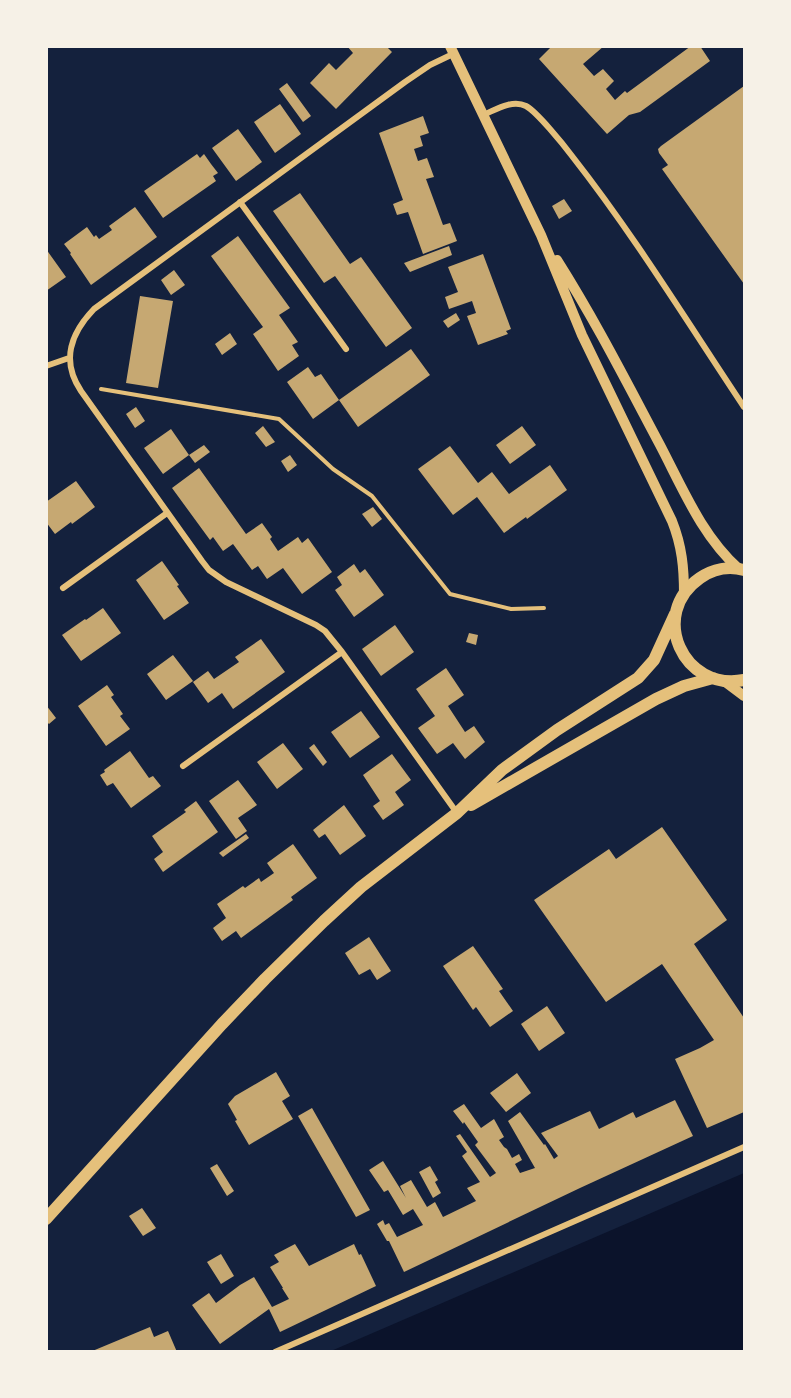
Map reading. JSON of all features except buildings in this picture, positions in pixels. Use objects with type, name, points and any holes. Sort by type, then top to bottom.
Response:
[{"type":"main road","points":[[46,1219],[222,1024],[289,954],[362,887],[456,813],[492,779],[526,752],[644,672],[659,651],[684,594],[692,584],[706,574],[722,569],[742,569]]},
{"type":"main road","points":[[675,614],[676,640],[684,655],[695,668],[719,680]]},
{"type":"main road","points":[[456,813],[656,699],[684,686],[719,680],[744,680]]},
{"type":"street","points":[[456,813],[325,631],[218,576],[202,561],[76,385],[69,358],[72,344],[83,321],[94,309],[451,50],[541,235],[582,335],[675,529],[684,564],[684,594]]},
{"type":"street","points":[[483,115],[506,105],[518,104],[528,107],[550,130],[597,187],[744,407]]},
{"type":"street","points":[[240,202],[346,349]]},
{"type":"street","points":[[541,235],[591,319],[704,527],[722,553],[742,569]]},
{"type":"street","points":[[46,366],[69,358]]},
{"type":"street","points":[[63,588],[168,513]]},
{"type":"street","points":[[183,766],[342,652]]},
{"type":"street","points":[[719,680],[744,696]]},
{"type":"street","points":[[275,1352],[744,1147]]},
{"type":"path","points":[[76,385],[279,418],[333,469],[372,496],[450,594],[511,609],[544,608]]},
{"type":"water","points":[[744,1173],[744,1351],[331,1351]]}]
